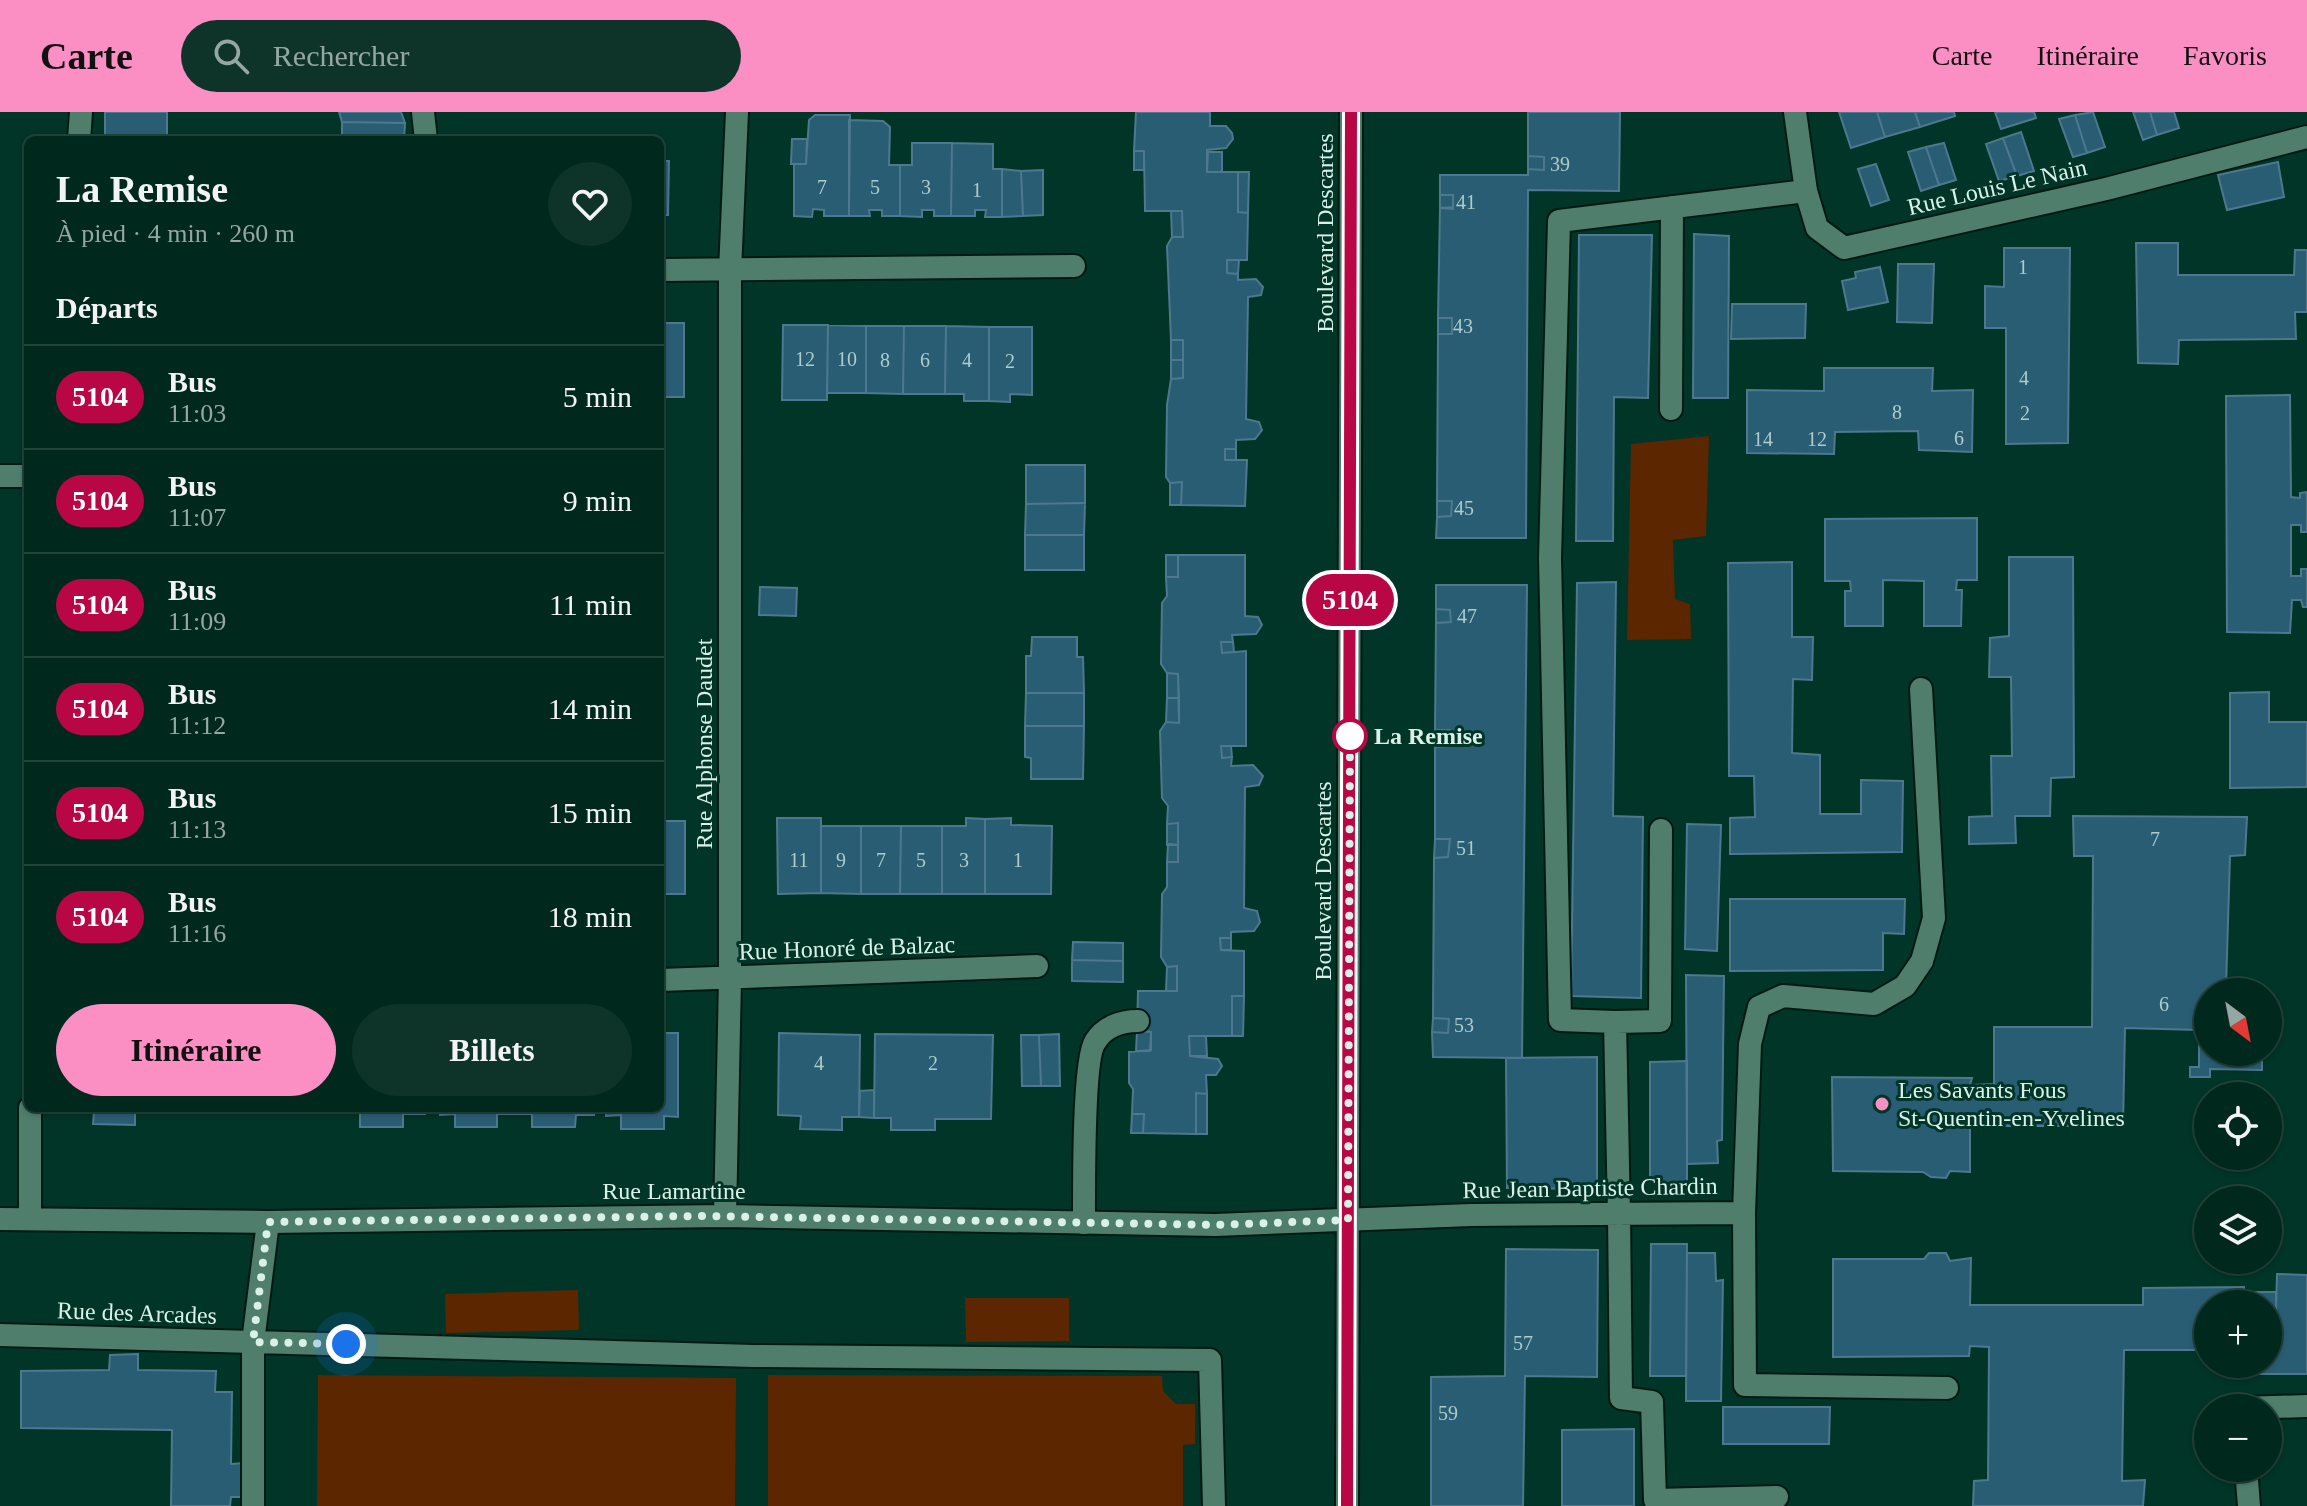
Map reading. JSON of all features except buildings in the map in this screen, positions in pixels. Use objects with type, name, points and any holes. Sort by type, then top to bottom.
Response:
[{"type":"street","points":[[79,136],[81,112]]},
{"type":"street","points":[[423,112],[426,136]]},
{"type":"street","name":"Rue Alphonse Daudet","points":[[725,1216],[730,979],[730,271],[737,112]]},
{"type":"street","name":"Boulevard Descartes","points":[[1347,1506],[1351,112]]},
{"type":"street","name":"Rue Louis Le Nain","points":[[1795,112],[1806,191],[1817,228],[1844,248],[2106,189],[2307,137]]},
{"type":"street","points":[[1661,830],[1660,1021],[1560,1020],[1550,558],[1559,221],[1806,191]]},
{"type":"street","points":[[1671,409],[1672,207]]},
{"type":"street","points":[[664,270],[1074,266]]},
{"type":"street","points":[[0,476],[24,476]]},
{"type":"street","name":"Rue Jean Baptiste Chardin","points":[[1348,1220],[1744,1213],[1750,1044],[1759,1007],[1783,996],[1874,1004],[1905,986],[1922,961],[1934,918],[1921,689]]},
{"type":"street","name":"Rue Honoré de Balzac","points":[[664,980],[1037,966]]},
{"type":"street","points":[[1084,1223],[1088,1087],[1093,1044],[1110,1027],[1138,1021]]},
{"type":"street","points":[[1615,1022],[1621,1398],[1652,1402],[1655,1500],[1777,1497]]},
{"type":"street","points":[[30,1112],[30,1219]]},
{"type":"street","points":[[1744,1213],[1745,1385],[1947,1388]]},
{"type":"street","name":"Rue Lamartine","points":[[0,1219],[268,1222],[725,1216],[1215,1225],[1348,1220]]},
{"type":"street","points":[[253,1506],[253,1342],[268,1222]]},
{"type":"street","name":"Rue des Arcades","points":[[0,1335],[754,1356],[1210,1360],[1214,1506]]},
{"type":"street","points":[[2282,1407],[2307,1406]]},
{"type":"street","points":[[2247,1482],[2249,1506]]},
{"type":"shaded area","points":[[1709,436],[1706,536],[1673,540],[1675,599],[1690,604],[1691,639],[1627,640],[1631,444]]},
{"type":"shaded area","points":[[578,1290],[579,1330],[446,1333],[445,1294]]},
{"type":"shaded area","points":[[965,1298],[1069,1298],[1069,1341],[966,1342]]},
{"type":"shaded area","points":[[318,1375],[736,1378],[735,1506],[317,1506]]},
{"type":"shaded area","points":[[768,1375],[1162,1376],[1163,1391],[1176,1404],[1195,1404],[1195,1444],[1183,1445],[1183,1506],[768,1506]]},
{"type":"bus line","name":"5104","points":[[1347,1506],[1351,112]]},
{"type":"place","name":"La Remise","points":[[1350,736]]},
{"type":"place","name":"Les Savants Fous St-Quentin-en-Yvelines","points":[[1882,1104]]},
{"type":"route","points":[[346,1344],[253,1342],[268,1222],[699,1216],[1215,1225],[1348,1220],[1350,736]]}]
